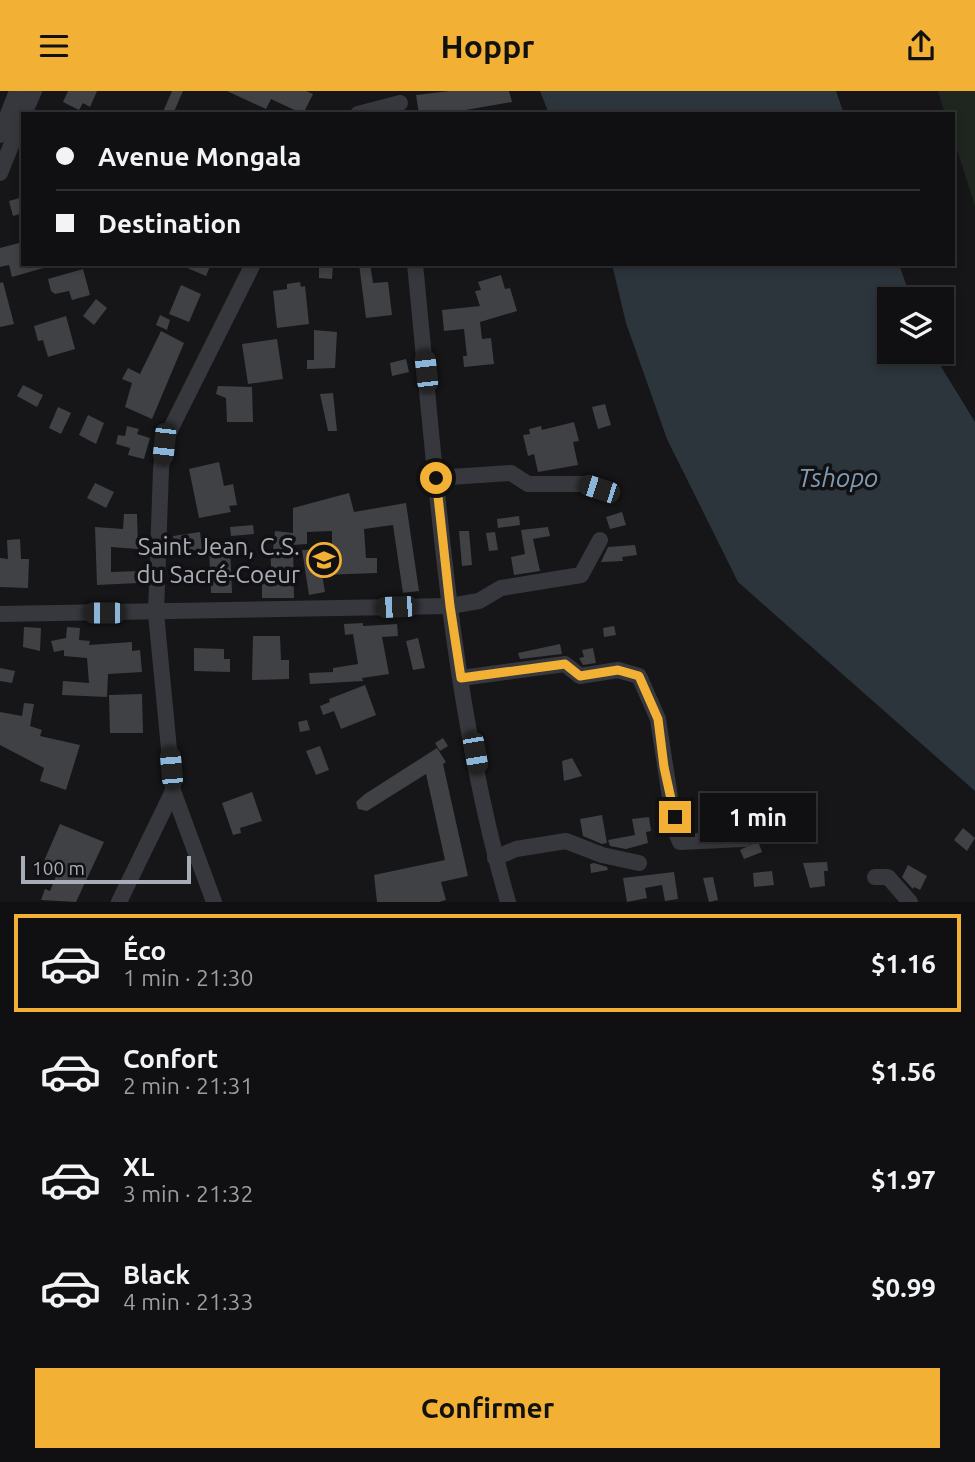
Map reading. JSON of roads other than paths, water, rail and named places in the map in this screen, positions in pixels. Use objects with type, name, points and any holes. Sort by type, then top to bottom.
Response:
[{"type":"street","points":[[0,135],[34,91]]},
{"type":"street","points":[[366,112],[400,103]]},
{"type":"street","points":[[0,173],[21,105]]},
{"type":"street","points":[[214,902],[173,791],[156,613],[164,444],[252,266]]},
{"type":"street","points":[[415,266],[450,606],[495,859],[508,902]]},
{"type":"street","points":[[436,478],[511,474],[528,484],[583,484],[599,489]]},
{"type":"street","points":[[0,614],[450,606],[479,601],[500,588],[581,575],[600,540]]},
{"type":"street","points":[[461,678],[565,664],[580,676],[618,670],[639,676],[658,719],[675,830],[680,842],[744,839]]},
{"type":"street","points":[[119,902],[173,791]]},
{"type":"street","points":[[495,859],[516,849],[566,841],[603,855],[639,863]]},
{"type":"street","points":[[875,877],[888,877],[909,902]]},
{"type":"water","points":[[540,91],[836,91],[843,112],[548,112]]},
{"type":"water","name":"Tshopo","points":[[612,266],[900,266],[907,287],[877,287],[877,364],[939,364],[975,422],[975,791],[738,582],[667,439],[626,323]]},
{"type":"place","name":"Saint Jean, C.S. du Sacré-Coeur","points":[[324,560]]}]
